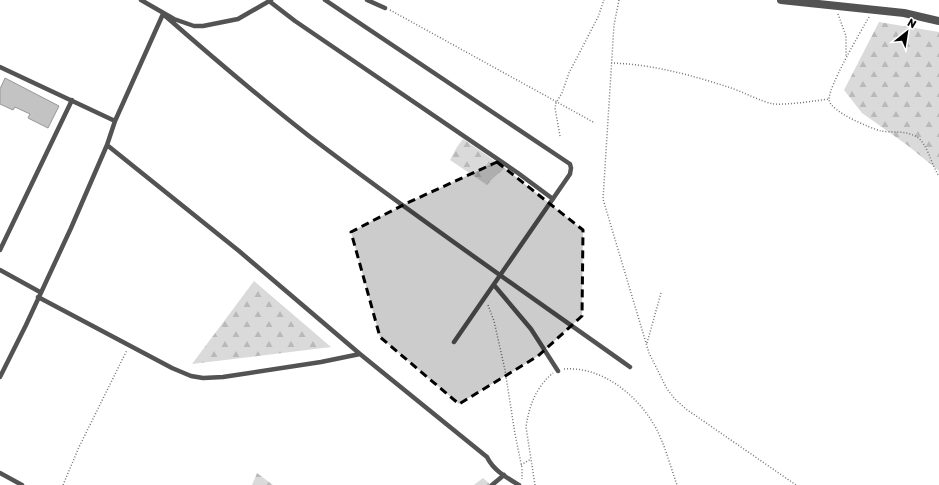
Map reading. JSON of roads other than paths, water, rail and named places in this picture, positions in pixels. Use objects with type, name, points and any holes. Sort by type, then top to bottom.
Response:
[{"type":"street","points":[[781,0],[904,13],[939,21]]},
{"type":"lane","points":[[141,0],[163,14],[309,136],[425,222],[630,367]]},
{"type":"lane","points":[[325,0],[570,164],[570,174],[454,342]]},
{"type":"lane","points":[[367,0],[385,8]]},
{"type":"lane","points":[[163,14],[194,26],[210,25],[238,19],[270,1],[333,48],[553,198]]},
{"type":"lane","points":[[0,376],[26,325],[39,294],[71,228],[108,145],[115,121],[163,14]]},
{"type":"lane","points":[[0,67],[115,121]]},
{"type":"lane","points":[[0,250],[72,100]]},
{"type":"lane","points":[[108,145],[251,261],[360,354],[487,457],[490,463],[504,475],[521,483]]},
{"type":"lane","points":[[0,270],[39,294],[130,345],[183,373],[203,378],[223,377],[321,362],[360,354]]},
{"type":"lane","points":[[494,285],[531,328],[558,371]]},
{"type":"lane","points":[[0,473],[22,485]]},
{"type":"lane","points":[[492,485],[504,475]]}]
